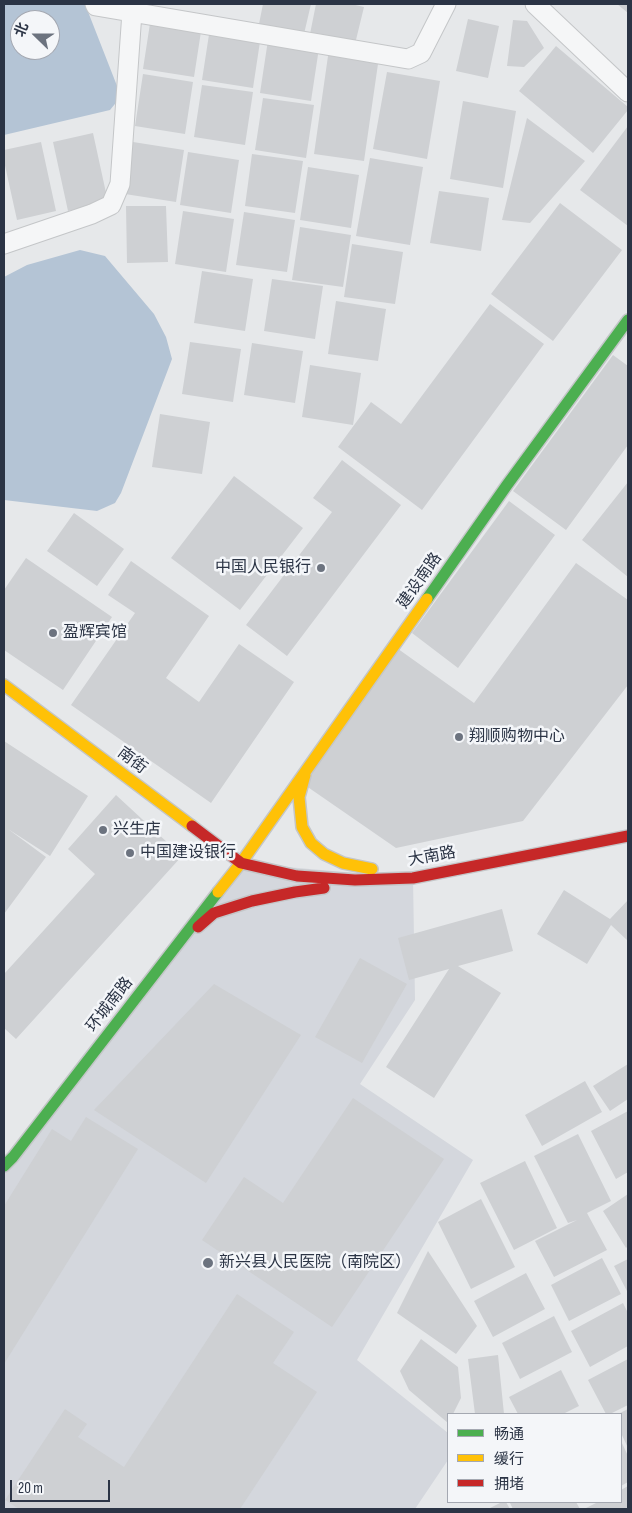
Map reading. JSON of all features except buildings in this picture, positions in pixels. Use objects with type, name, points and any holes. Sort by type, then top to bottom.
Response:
[{"type":"street","name":"建设南路","points":[[241,863],[507,485],[628,320]]},
{"type":"street","name":"南街","points":[[4,685],[241,863]]},
{"type":"street","points":[[307,770],[299,797],[302,827],[311,843],[324,854],[343,862],[413,878]]},
{"type":"street","name":"大南路","points":[[241,863],[297,876],[355,880],[413,878],[628,836]]},
{"type":"street","name":"环城南路","points":[[4,1166],[13,1157],[241,863]]},
{"type":"street","points":[[174,949],[214,914],[252,901],[295,892],[413,878]]},
{"type":"lane","points":[[95,4],[96,6],[408,59],[420,53],[446,4]]},
{"type":"lane","points":[[535,4],[628,92]]},
{"type":"lane","points":[[4,244],[92,214],[111,205],[120,184],[132,12]]},
{"type":"shaded area","name":"新兴县人民医院（南院区）","points":[[241,863],[413,878],[415,1000],[360,1084],[473,1160],[357,1360],[447,1432],[447,1461],[415,1509],[4,1509],[4,1166]]},
{"type":"water","points":[[4,4],[85,4],[119,91],[119,99],[110,110],[4,135]]},
{"type":"water","points":[[80,250],[105,256],[154,314],[166,337],[172,359],[121,493],[115,503],[97,511],[4,500],[4,277],[27,265]]},
{"type":"traffic: fast","points":[[427,599],[507,485],[628,320]]},
{"type":"traffic: fast","points":[[4,1166],[13,1157],[218,892]]},
{"type":"traffic: slow","points":[[218,892],[241,863],[427,599]]},
{"type":"traffic: slow","points":[[4,685],[192,826]]},
{"type":"traffic: slow","points":[[305,775],[299,797],[302,827],[311,843],[324,854],[343,863],[372,869]]},
{"type":"traffic: jam","points":[[192,826],[241,863],[297,876],[355,880],[413,878],[628,836]]},
{"type":"traffic: jam","points":[[198,927],[214,913],[252,901],[324,888]]},
{"type":"place","name":"中国人民银行","points":[[321,568]]},
{"type":"place","name":"盈辉宾馆","points":[[53,633]]},
{"type":"place","name":"翔顺购物中心","points":[[459,737]]},
{"type":"place","name":"兴生店","points":[[103,830]]},
{"type":"place","name":"中国建设银行","points":[[130,853]]},
{"type":"place","name":"新兴县人民医院（南院区）","points":[[208,1263]]}]
